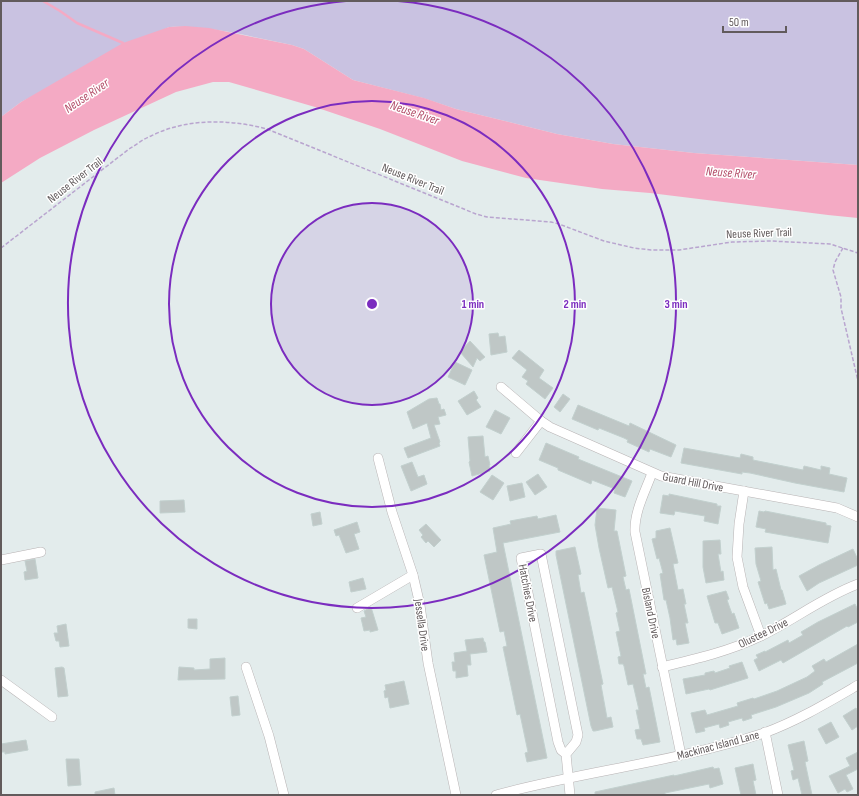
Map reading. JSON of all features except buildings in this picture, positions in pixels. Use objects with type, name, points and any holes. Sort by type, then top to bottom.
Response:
[{"type":"street","name":"Guard Hill Drive","points":[[500,387],[550,427],[652,473],[661,476],[837,508],[850,512],[858,517]]},
{"type":"street","points":[[516,453],[541,421]]},
{"type":"street","name":"Jessella Drive","points":[[378,458],[392,512],[413,575],[420,605],[428,663],[456,795]]},
{"type":"street","name":"Bisland Drive","points":[[652,473],[634,522],[635,532],[681,756]]},
{"type":"street","points":[[744,491],[739,524],[737,557],[743,588],[761,636]]},
{"type":"street","points":[[1,560],[41,552]]},
{"type":"street","name":"Hatchies Drive","points":[[566,754],[561,750],[558,742],[521,558],[541,554],[578,735],[576,742],[566,754],[570,795]]},
{"type":"street","points":[[357,608],[413,575]]},
{"type":"street","name":"Olustee Drive","points":[[662,667],[727,650],[761,636],[842,590],[858,584]]},
{"type":"street","points":[[246,667],[269,736],[284,795]]},
{"type":"street","points":[[1,680],[52,717]]},
{"type":"street","name":"Mackinac Island Lane","points":[[496,795],[568,778],[714,749],[793,721],[818,709],[858,685]]},
{"type":"street","points":[[765,732],[778,795]]},
{"type":"path","name":"Neuse River Trail","points":[[1,248],[129,149],[150,136],[176,127],[195,123],[222,121],[249,124],[267,129],[476,214],[551,222],[622,246],[663,251],[732,242],[771,240],[830,244],[858,253]]},
{"type":"path","points":[[843,248],[835,262],[833,270],[841,297],[840,308],[858,381]]},
{"type":"shaded area","points":[[1,1],[858,1],[858,165],[694,153],[613,144],[557,134],[456,109],[423,98],[353,80],[304,49],[292,45],[230,32],[184,27],[169,27],[21,102],[1,117]]},
{"type":"water","name":"Neuse River","points":[[185,26],[209,28],[292,45],[304,49],[353,80],[424,98],[456,109],[557,134],[613,144],[694,153],[858,165],[858,218],[650,193],[602,189],[526,178],[462,161],[380,129],[315,107],[229,82],[213,82],[176,92],[94,130],[40,158],[1,183],[1,117],[21,102],[123,43],[169,27]]},
{"type":"waterway","points":[[43,1],[77,23],[123,43],[123,45]]}]
